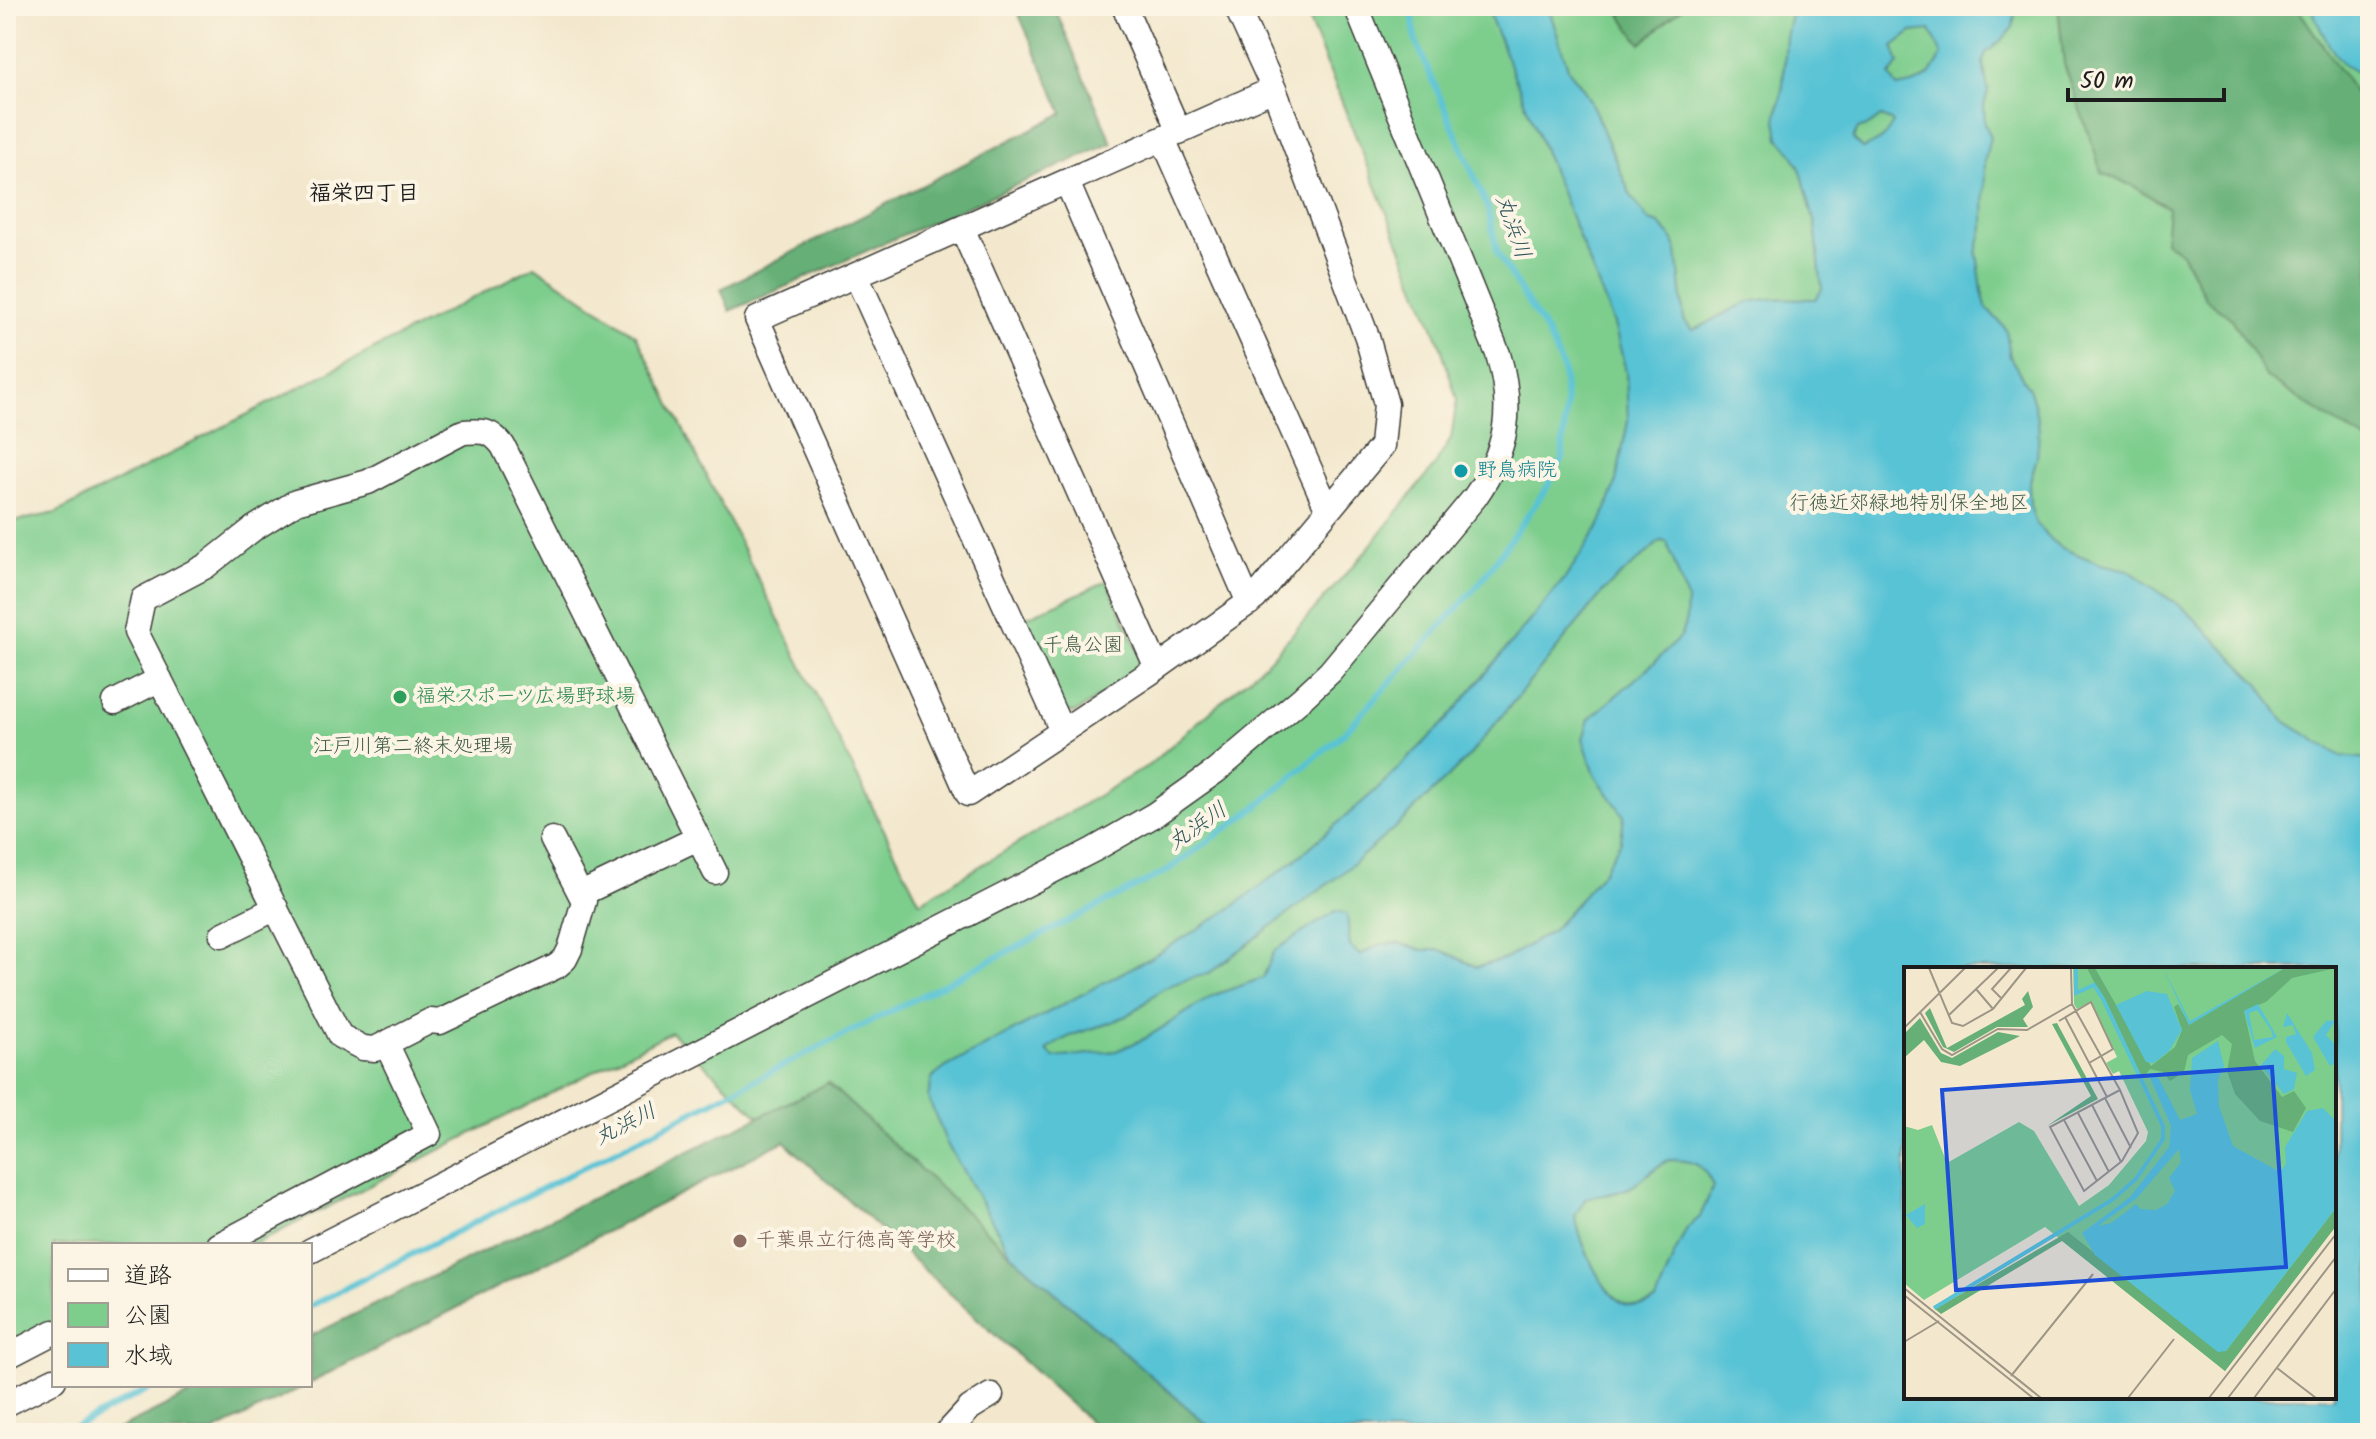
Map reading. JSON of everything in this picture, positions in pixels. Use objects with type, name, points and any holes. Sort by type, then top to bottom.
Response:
[{"type":"street","points":[[1124,6],[1171,136],[1328,510]]},
{"type":"street","points":[[1236,6],[1274,89],[1367,337],[1386,404],[1382,446],[1255,598],[1157,668],[968,794],[757,319],[1274,89]]},
{"type":"street","points":[[312,1250],[1106,843],[1154,815],[1216,771],[1300,700],[1340,660],[1489,478],[1501,451],[1507,392],[1493,338],[1356,6]]},
{"type":"street","points":[[1067,182],[1249,603]]},
{"type":"street","points":[[962,228],[1157,668]]},
{"type":"street","points":[[856,275],[1062,731]]},
{"type":"street","points":[[552,839],[584,901],[565,959],[557,966],[440,1022],[430,1021],[375,1049],[363,1048],[340,1036],[136,632],[143,599],[206,566],[253,529],[296,502],[368,482],[463,432],[480,431],[494,435],[503,446],[715,872]]},
{"type":"street","points":[[115,702],[160,679]]},
{"type":"street","points":[[581,894],[698,838]]},
{"type":"street","points":[[222,935],[276,908]]},
{"type":"street","points":[[223,1243],[429,1134],[386,1043]]},
{"type":"street","points":[[6,1357],[52,1333]]},
{"type":"street","points":[[6,1404],[52,1381]]},
{"type":"street","points":[[947,1433],[970,1408],[991,1395]]},
{"type":"green space","points":[[1015,6],[1054,6],[1112,143],[730,311],[721,289],[1063,113]]},
{"type":"green space","name":"行徳近郊緑地特別保全地区","points":[[1303,6],[2370,6],[2370,1433],[1102,1433],[784,1141],[671,1032],[257,1243],[52,1243],[52,1347],[6,1370],[6,523],[56,513],[535,266],[636,335],[920,902],[1149,765],[1269,660],[1362,556],[1435,465],[1451,438],[1457,400],[1440,344]]},
{"type":"green space","points":[[1615,6],[1684,6],[1641,44]]},
{"type":"green space","points":[[2058,6],[2296,6],[2370,115],[2370,443],[2267,378],[2232,319],[2206,299],[2182,253],[2165,241],[2168,208],[2135,187],[2102,173],[2064,64]]},
{"type":"green space","name":"千鳥公園","points":[[1107,581],[1142,659],[1140,670],[1075,713],[1060,710],[1018,621]]},
{"type":"green space","points":[[828,1083],[1012,1255],[1217,1433],[1102,1433],[784,1141],[312,1382],[312,1335]]},
{"type":"green space","points":[[205,1387],[302,1387],[212,1433],[111,1433]]},
{"type":"water","points":[[1486,6],[1548,6],[1569,71],[1594,109],[1630,194],[1649,221],[1659,224],[1671,236],[1677,250],[1684,320],[1692,330],[1753,301],[1816,299],[1822,289],[1815,224],[1801,171],[1793,154],[1779,138],[1776,120],[1793,6],[2016,6],[2013,27],[1986,53],[1983,62],[1988,91],[1984,106],[1985,123],[1990,136],[1985,160],[1984,223],[1977,253],[1986,307],[2006,329],[2010,357],[2034,403],[2039,430],[2037,457],[2029,485],[2030,505],[2036,524],[2059,547],[2101,564],[2128,570],[2188,612],[2259,684],[2283,720],[2341,756],[2370,759],[2370,1433],[1217,1433],[1012,1255],[947,1144],[928,1097],[932,1078],[946,1067],[1152,957],[1227,911],[1295,860],[1375,791],[1447,720],[1566,577],[1601,523],[1615,486],[1628,421],[1626,372],[1614,324]],"holes":[[[1930,30],[1942,54],[1934,69],[1913,84],[1897,87],[1890,76],[1899,63],[1893,46],[1912,32]],[[1881,117],[1893,122],[1888,132],[1862,149],[1853,139],[1858,129]],[[1660,541],[1667,542],[1687,600],[1686,619],[1681,636],[1589,719],[1583,739],[1595,775],[1624,816],[1621,841],[1603,872],[1553,930],[1505,959],[1477,967],[1441,950],[1423,950],[1398,943],[1380,944],[1360,955],[1350,946],[1347,914],[1336,911],[1274,951],[1263,978],[1214,995],[1144,1039],[1116,1051],[1054,1058],[1047,1051],[1075,1034],[1126,1016],[1166,987],[1208,974],[1341,874],[1398,825],[1470,755],[1603,592]],[[1669,1160],[1692,1162],[1702,1168],[1713,1187],[1700,1217],[1687,1228],[1656,1301],[1640,1306],[1625,1304],[1599,1278],[1575,1216],[1585,1199],[1631,1187]]]},
{"type":"water","points":[[2311,6],[2370,6],[2370,77],[2349,68],[2332,50]]},
{"type":"waterway","name":"丸浜川","points":[[312,1305],[1165,872],[1258,806],[1344,733],[1480,583],[1546,489],[1562,460],[1566,404],[1563,369],[1548,335],[1498,255],[1487,206],[1415,39],[1412,6]]},
{"type":"waterway","name":"丸浜川","points":[[64,1433],[152,1387]]},
{"type":"place","name":"野鳥病院","points":[[1461,471]]},
{"type":"place","name":"福栄スポーツ広場野球場","points":[[400,697]]},
{"type":"place","name":"千葉県立行徳高等学校","points":[[740,1241]]},
{"type":"district","name":"福栄四丁目","points":[[364,194]]},
{"type":"park label","name":"江戸川第二終末処理場","points":[[413,747]]}]
